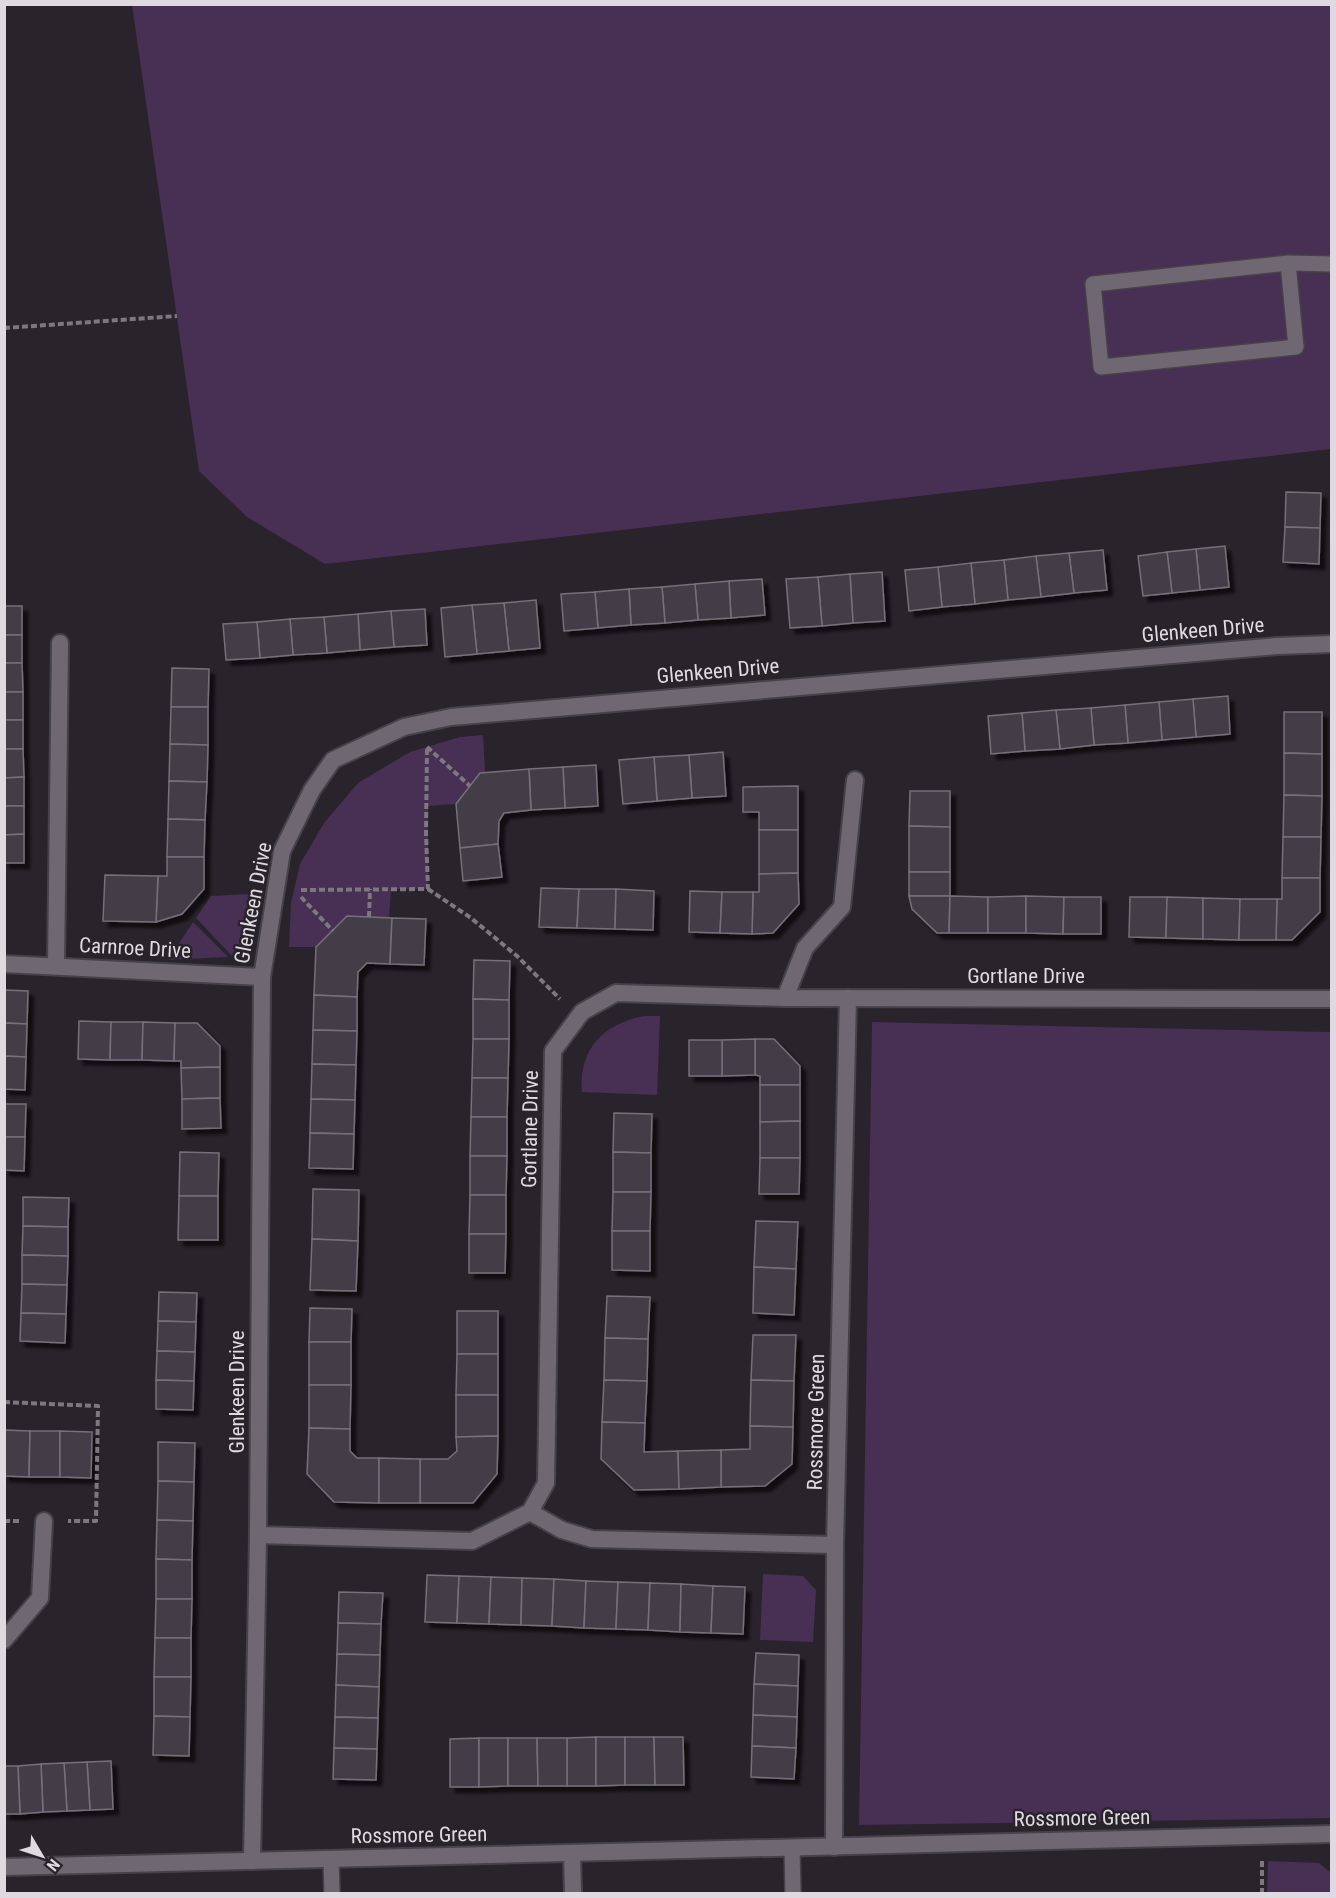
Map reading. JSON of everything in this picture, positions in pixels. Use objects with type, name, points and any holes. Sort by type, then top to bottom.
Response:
[{"type":"street","points":[[56,966],[60,643]]},
{"type":"street","name":"Glenkeen Drive","points":[[252,1861],[258,1535],[262,977],[282,851],[312,790],[333,760],[404,727],[452,717],[1277,646],[1332,644]]},
{"type":"street","points":[[785,998],[805,948],[842,908],[855,780]]},
{"type":"street","name":"Carnroe Drive","points":[[4,964],[262,977]]},
{"type":"street","name":"Gortlane Drive","points":[[530,1512],[546,1483],[554,1051],[582,1012],[616,993],[785,998],[1332,999]]},
{"type":"street","name":"Rossmore Green","points":[[834,1847],[835,1545],[848,998]]},
{"type":"street","points":[[258,1535],[472,1540],[530,1512],[562,1530],[592,1539],[835,1545]]},
{"type":"street","points":[[4,1640],[40,1598],[44,1521]]},
{"type":"street","name":"Rossmore Green","points":[[4,1867],[1332,1834]]},
{"type":"street","points":[[572,1853],[573,1893]]},
{"type":"lane","points":[[1288,263],[1296,347],[1101,367],[1093,284],[1288,263],[1332,264]]},
{"type":"lane","points":[[792,1848],[793,1893]]},
{"type":"lane","points":[[331,1859],[332,1893]]},
{"type":"path","points":[[4,328],[177,316]]},
{"type":"path","points":[[428,889],[427,747],[470,786]]},
{"type":"path","points":[[369,917],[370,889]]},
{"type":"path","points":[[333,931],[294,890],[428,889],[471,918],[517,956],[560,999]]},
{"type":"path","points":[[4,1402],[98,1406],[96,1521],[4,1521]]},
{"type":"path","points":[[1262,1893],[1263,1836]]},
{"type":"shaded area","points":[[132,5],[1331,5],[1331,449],[325,564],[247,517],[199,471]]},
{"type":"shaded area","points":[[483,735],[485,772],[480,773],[456,804],[428,806],[428,889],[391,889],[389,918],[347,916],[316,947],[289,947],[291,903],[300,864],[324,823],[358,783],[410,752],[460,737]]},
{"type":"shaded area","points":[[250,894],[245,957],[233,957],[196,918],[211,896]]},
{"type":"shaded area","points":[[193,922],[228,957],[168,960]]},
{"type":"shaded area","points":[[645,1016],[660,1016],[657,1095],[582,1092],[584,1063],[597,1040],[617,1025]]},
{"type":"shaded area","points":[[872,1022],[1331,1032],[1331,1818],[859,1825]]},
{"type":"shaded area","points":[[763,1574],[803,1576],[816,1590],[813,1642],[760,1640]]},
{"type":"shaded area","points":[[1268,1861],[1319,1863],[1331,1873],[1331,1893],[1267,1893]]},
{"type":"building","points":[[1286,492],[1321,493],[1320,528],[1285,527]]},
{"type":"building","points":[[1285,527],[1320,528],[1319,564],[1283,562]]},
{"type":"building","points":[[1225,546],[1229,587],[1200,590],[1196,549]]},
{"type":"building","points":[[1196,549],[1200,590],[1172,593],[1167,552]]},
{"type":"building","points":[[1103,550],[1107,590],[1074,593],[1069,553]]},
{"type":"building","points":[[1167,552],[1172,593],[1143,596],[1138,556]]},
{"type":"building","points":[[1069,553],[1074,593],[1041,597],[1036,556]]},
{"type":"building","points":[[1036,556],[1041,597],[1008,600],[1004,560]]},
{"type":"building","points":[[1004,560],[1008,600],[975,604],[971,563]]},
{"type":"building","points":[[971,563],[975,604],[942,607],[938,567]]},
{"type":"building","points":[[938,567],[942,607],[909,611],[905,570]]},
{"type":"building","points":[[882,572],[885,621],[853,623],[850,574]]},
{"type":"building","points":[[850,574],[853,623],[822,626],[818,577]]},
{"type":"building","points":[[818,577],[822,626],[790,628],[786,579]]},
{"type":"building","points":[[762,579],[765,615],[731,618],[729,581]]},
{"type":"building","points":[[729,581],[731,618],[698,620],[695,584]]},
{"type":"building","points":[[695,584],[698,620],[665,623],[662,587]]},
{"type":"building","points":[[662,587],[665,623],[631,625],[629,589]]},
{"type":"building","points":[[629,589],[631,625],[598,628],[595,592]]},
{"type":"building","points":[[595,592],[598,628],[564,631],[561,594]]},
{"type":"building","points":[[536,600],[540,648],[509,651],[504,603]]},
{"type":"building","points":[[504,603],[509,651],[477,654],[472,605]]},
{"type":"building","points":[[472,605],[477,654],[445,657],[441,608]]},
{"type":"building","points":[[4,606],[22,606],[22,635],[4,635]]},
{"type":"building","points":[[425,609],[427,645],[394,647],[391,611]]},
{"type":"building","points":[[391,611],[394,647],[360,650],[358,614]]},
{"type":"building","points":[[358,614],[360,650],[327,653],[324,617]]},
{"type":"building","points":[[324,617],[327,653],[293,655],[290,619]]},
{"type":"building","points":[[290,619],[293,655],[260,658],[257,622]]},
{"type":"building","points":[[257,622],[260,658],[226,660],[223,624]]},
{"type":"building","points":[[4,635],[22,635],[22,663],[4,663]]},
{"type":"building","points":[[4,663],[22,663],[23,692],[4,692]]},
{"type":"building","points":[[172,668],[209,669],[208,707],[171,707]]},
{"type":"building","points":[[4,692],[23,692],[23,720],[4,720]]},
{"type":"building","points":[[1228,696],[1230,734],[1196,737],[1193,699]]},
{"type":"building","points":[[1193,699],[1196,737],[1162,740],[1159,702]]},
{"type":"building","points":[[1159,702],[1162,740],[1128,743],[1125,705]]},
{"type":"building","points":[[1125,705],[1128,743],[1094,745],[1091,708]]},
{"type":"building","points":[[171,707],[208,707],[208,745],[170,744]]},
{"type":"building","points":[[1091,708],[1094,745],[1060,749],[1056,710]]},
{"type":"building","points":[[1056,710],[1060,749],[1025,751],[1022,713]]},
{"type":"building","points":[[1284,712],[1322,712],[1322,754],[1284,753]]},
{"type":"building","points":[[1022,713],[1025,751],[991,754],[988,716]]},
{"type":"building","points":[[4,720],[23,720],[23,749],[4,749]]},
{"type":"building","points":[[170,744],[208,745],[207,782],[169,781]]},
{"type":"building","points":[[4,749],[23,749],[24,777],[4,778]]},
{"type":"building","points":[[723,752],[726,796],[692,798],[689,755]]},
{"type":"building","points":[[1284,753],[1322,754],[1322,796],[1284,795]]},
{"type":"building","points":[[689,755],[692,798],[657,801],[654,757]]},
{"type":"building","points":[[654,757],[657,801],[623,804],[619,760]]},
{"type":"building","points":[[596,765],[598,806],[565,808],[563,767]]},
{"type":"building","points":[[563,767],[565,808],[531,810],[529,769]]},
{"type":"building","points":[[529,769],[531,810],[504,813],[499,821],[498,844],[460,848],[456,804],[480,773]]},
{"type":"building","points":[[24,777],[24,806],[4,806],[4,778]]},
{"type":"building","points":[[169,781],[207,782],[205,820],[168,819]]},
{"type":"building","points":[[798,786],[798,830],[759,830],[759,812],[743,812],[743,787]]},
{"type":"building","points":[[910,791],[950,791],[950,827],[909,826]]},
{"type":"building","points":[[1284,795],[1322,796],[1321,837],[1283,837]]},
{"type":"building","points":[[4,806],[24,806],[24,834],[4,835]]},
{"type":"building","points":[[168,819],[205,820],[204,857],[167,857]]},
{"type":"building","points":[[909,826],[950,827],[950,872],[909,872]]},
{"type":"building","points":[[759,830],[798,830],[798,873],[759,874]]},
{"type":"building","points":[[24,834],[24,863],[4,863],[4,835]]},
{"type":"building","points":[[1283,837],[1321,837],[1320,878],[1282,878]]},
{"type":"building","points":[[498,844],[502,877],[463,881],[460,848]]},
{"type":"building","points":[[167,857],[204,857],[204,889],[182,914],[156,922],[158,876],[167,876]]},
{"type":"building","points":[[909,872],[950,872],[950,896],[909,896]]},
{"type":"building","points":[[798,873],[799,904],[773,933],[752,934],[753,892],[759,892],[759,874]]},
{"type":"building","points":[[105,875],[158,876],[156,922],[103,921]]},
{"type":"building","points":[[1282,878],[1320,878],[1320,912],[1292,940],[1276,940],[1277,899],[1282,899]]},
{"type":"building","points":[[541,888],[579,889],[577,928],[539,927]]},
{"type":"building","points":[[579,889],[616,889],[615,929],[577,928]]},
{"type":"building","points":[[616,889],[654,891],[653,930],[615,929]]},
{"type":"building","points":[[690,891],[722,892],[720,933],[689,932]]},
{"type":"building","points":[[722,892],[753,892],[752,934],[720,933]]},
{"type":"building","points":[[909,896],[950,896],[949,933],[937,933],[912,909]]},
{"type":"building","points":[[950,896],[988,897],[988,933],[949,933]]},
{"type":"building","points":[[1026,896],[1026,933],[988,933],[988,897]]},
{"type":"building","points":[[1026,896],[1064,897],[1063,934],[1026,933]]},
{"type":"building","points":[[1064,897],[1101,897],[1101,934],[1063,934]]},
{"type":"building","points":[[1130,897],[1167,897],[1166,938],[1129,937]]},
{"type":"building","points":[[1167,897],[1203,898],[1203,939],[1166,938]]},
{"type":"building","points":[[1203,898],[1240,899],[1239,940],[1203,939]]},
{"type":"building","points":[[1240,899],[1277,899],[1276,940],[1239,940]]},
{"type":"building","points":[[347,916],[392,918],[390,964],[367,963],[358,972],[357,997],[314,995],[316,947]]},
{"type":"building","points":[[392,918],[426,919],[424,965],[390,964]]},
{"type":"building","points":[[474,960],[510,961],[509,1000],[473,999]]},
{"type":"building","points":[[4,990],[28,991],[27,1024],[4,1023]]},
{"type":"building","points":[[314,995],[357,997],[357,1031],[313,1030]]},
{"type":"building","points":[[473,999],[509,1000],[509,1039],[473,1039]]},
{"type":"building","points":[[79,1021],[111,1022],[110,1060],[78,1059]]},
{"type":"building","points":[[111,1022],[143,1022],[142,1060],[110,1060]]},
{"type":"building","points":[[143,1022],[175,1023],[174,1061],[142,1060]]},
{"type":"building","points":[[4,1023],[27,1024],[26,1057],[4,1056]]},
{"type":"building","points":[[175,1023],[197,1023],[220,1046],[220,1067],[181,1068],[181,1061],[174,1061]]},
{"type":"building","points":[[313,1030],[357,1031],[356,1065],[312,1064]]},
{"type":"building","points":[[473,1039],[509,1039],[508,1078],[472,1078]]},
{"type":"building","points":[[755,1039],[774,1039],[800,1066],[800,1085],[760,1085],[760,1076],[755,1075]]},
{"type":"building","points":[[755,1039],[755,1075],[722,1076],[722,1040]]},
{"type":"building","points":[[689,1040],[722,1040],[722,1076],[689,1076]]},
{"type":"building","points":[[4,1056],[26,1057],[25,1090],[4,1089]]},
{"type":"building","points":[[312,1064],[356,1065],[355,1100],[311,1099]]},
{"type":"building","points":[[220,1067],[220,1098],[182,1099],[181,1068]]},
{"type":"building","points":[[472,1078],[508,1078],[507,1117],[471,1117]]},
{"type":"building","points":[[760,1085],[800,1085],[800,1121],[760,1122]]},
{"type":"building","points":[[220,1098],[221,1128],[182,1129],[182,1099]]},
{"type":"building","points":[[311,1099],[355,1100],[354,1134],[310,1133]]},
{"type":"building","points":[[4,1104],[26,1104],[25,1137],[4,1137]]},
{"type":"building","points":[[614,1113],[652,1114],[651,1153],[613,1152]]},
{"type":"building","points":[[471,1117],[507,1117],[507,1156],[470,1156]]},
{"type":"building","points":[[800,1121],[800,1158],[760,1158],[760,1122]]},
{"type":"building","points":[[310,1133],[354,1134],[353,1169],[309,1168]]},
{"type":"building","points":[[4,1137],[25,1137],[24,1171],[4,1170]]},
{"type":"building","points":[[180,1152],[219,1153],[218,1196],[179,1196]]},
{"type":"building","points":[[613,1152],[651,1153],[651,1192],[613,1192]]},
{"type":"building","points":[[470,1156],[507,1156],[506,1195],[470,1195]]},
{"type":"building","points":[[760,1158],[800,1158],[799,1194],[759,1194]]},
{"type":"building","points":[[313,1189],[359,1190],[358,1241],[312,1239]]},
{"type":"building","points":[[613,1192],[651,1192],[650,1231],[612,1231]]},
{"type":"building","points":[[470,1195],[506,1195],[506,1234],[469,1234]]},
{"type":"building","points":[[179,1196],[218,1196],[218,1240],[178,1240]]},
{"type":"building","points":[[23,1197],[69,1198],[68,1227],[23,1226]]},
{"type":"building","points":[[756,1221],[798,1222],[796,1269],[754,1267]]},
{"type":"building","points":[[23,1226],[68,1227],[68,1256],[22,1255]]},
{"type":"building","points":[[612,1231],[650,1231],[650,1271],[612,1270]]},
{"type":"building","points":[[469,1234],[506,1234],[505,1273],[469,1273]]},
{"type":"building","points":[[312,1239],[358,1241],[356,1291],[310,1290]]},
{"type":"building","points":[[22,1255],[68,1256],[67,1285],[22,1284]]},
{"type":"building","points":[[754,1267],[796,1269],[794,1315],[753,1313]]},
{"type":"building","points":[[22,1284],[67,1285],[66,1314],[21,1313]]},
{"type":"building","points":[[159,1292],[197,1293],[196,1322],[158,1321]]},
{"type":"building","points":[[607,1296],[650,1297],[648,1339],[605,1338]]},
{"type":"building","points":[[310,1308],[352,1309],[351,1342],[309,1342]]},
{"type":"building","points":[[457,1311],[498,1311],[498,1354],[457,1354]]},
{"type":"building","points":[[21,1313],[66,1314],[65,1343],[20,1341]]},
{"type":"building","points":[[158,1321],[196,1322],[195,1352],[157,1351]]},
{"type":"building","points":[[753,1335],[796,1335],[794,1381],[751,1380]]},
{"type":"building","points":[[605,1338],[648,1339],[647,1381],[604,1380]]},
{"type":"building","points":[[309,1342],[351,1342],[351,1385],[309,1385]]},
{"type":"building","points":[[157,1351],[195,1352],[194,1381],[156,1380]]},
{"type":"building","points":[[457,1354],[498,1354],[498,1395],[456,1395]]},
{"type":"building","points":[[156,1380],[194,1381],[193,1410],[156,1409]]},
{"type":"building","points":[[604,1380],[647,1381],[645,1423],[602,1422]]},
{"type":"building","points":[[751,1380],[794,1381],[793,1427],[750,1426]]},
{"type":"building","points":[[309,1385],[351,1385],[350,1429],[309,1428]]},
{"type":"building","points":[[456,1395],[498,1395],[498,1436],[456,1437]]},
{"type":"building","points":[[602,1422],[645,1423],[644,1452],[678,1451],[679,1489],[634,1490],[601,1459]]},
{"type":"building","points":[[750,1426],[793,1427],[792,1464],[765,1486],[721,1487],[721,1450],[750,1449]]},
{"type":"building","points":[[309,1428],[350,1429],[350,1451],[357,1458],[379,1458],[379,1503],[334,1502],[307,1474]]},
{"type":"building","points":[[4,1430],[30,1431],[29,1477],[4,1476]]},
{"type":"building","points":[[30,1431],[60,1431],[60,1477],[29,1477]]},
{"type":"building","points":[[60,1431],[92,1432],[91,1478],[60,1477]]},
{"type":"building","points":[[498,1436],[497,1474],[473,1503],[420,1503],[420,1459],[448,1459],[457,1451],[456,1437]]},
{"type":"building","points":[[158,1442],[195,1443],[194,1482],[158,1481]]},
{"type":"building","points":[[721,1450],[721,1487],[679,1489],[678,1451]]},
{"type":"building","points":[[379,1458],[420,1459],[420,1503],[379,1503]]},
{"type":"building","points":[[158,1481],[194,1482],[193,1521],[157,1520]]},
{"type":"building","points":[[157,1520],[193,1521],[192,1560],[156,1559]]},
{"type":"building","points":[[156,1559],[192,1560],[192,1599],[156,1599]]},
{"type":"building","points":[[427,1575],[459,1576],[457,1623],[425,1622]]},
{"type":"building","points":[[459,1576],[491,1577],[489,1624],[457,1623]]},
{"type":"building","points":[[491,1577],[522,1578],[521,1625],[489,1624]]},
{"type":"building","points":[[522,1578],[554,1579],[552,1626],[521,1625]]},
{"type":"building","points":[[554,1579],[586,1581],[584,1628],[552,1626]]},
{"type":"building","points":[[586,1581],[618,1582],[616,1629],[584,1628]]},
{"type":"building","points":[[618,1582],[650,1583],[648,1630],[616,1629]]},
{"type":"building","points":[[650,1583],[681,1584],[680,1632],[648,1630]]},
{"type":"building","points":[[681,1584],[713,1586],[711,1633],[680,1632]]},
{"type":"building","points":[[713,1586],[745,1587],[743,1634],[711,1633]]},
{"type":"building","points":[[339,1592],[383,1593],[381,1624],[338,1623]]},
{"type":"building","points":[[156,1599],[192,1599],[191,1638],[155,1638]]},
{"type":"building","points":[[338,1623],[381,1624],[380,1655],[337,1654]]},
{"type":"building","points":[[155,1638],[191,1638],[191,1677],[154,1677]]},
{"type":"building","points":[[756,1653],[799,1655],[798,1686],[754,1684]]},
{"type":"building","points":[[337,1654],[380,1655],[379,1687],[336,1685]]},
{"type":"building","points":[[154,1677],[191,1677],[190,1717],[154,1716]]},
{"type":"building","points":[[754,1684],[798,1686],[797,1717],[753,1715]]},
{"type":"building","points":[[336,1685],[379,1687],[378,1718],[335,1717]]},
{"type":"building","points":[[753,1715],[797,1717],[796,1748],[752,1746]]},
{"type":"building","points":[[154,1716],[190,1717],[189,1756],[153,1755]]},
{"type":"building","points":[[335,1717],[378,1718],[377,1749],[334,1748]]},
{"type":"building","points":[[596,1737],[596,1786],[567,1786],[567,1738]]},
{"type":"building","points":[[596,1737],[625,1737],[625,1785],[596,1786]]},
{"type":"building","points":[[625,1737],[654,1737],[655,1785],[625,1785]]},
{"type":"building","points":[[654,1737],[683,1737],[684,1785],[655,1785]]},
{"type":"building","points":[[479,1738],[479,1787],[450,1787],[450,1739]]},
{"type":"building","points":[[479,1738],[508,1738],[508,1786],[479,1787]]},
{"type":"building","points":[[508,1738],[537,1738],[538,1786],[508,1786]]},
{"type":"building","points":[[537,1738],[567,1738],[567,1786],[538,1786]]},
{"type":"building","points":[[752,1746],[796,1748],[794,1779],[751,1777]]},
{"type":"building","points":[[334,1748],[377,1749],[376,1780],[333,1779]]},
{"type":"building","points":[[111,1761],[113,1809],[90,1810],[87,1762]]},
{"type":"building","points":[[87,1762],[90,1810],[67,1811],[64,1763]]},
{"type":"building","points":[[64,1763],[67,1811],[43,1812],[41,1764]]},
{"type":"building","points":[[41,1764],[43,1812],[20,1814],[18,1766]]},
{"type":"building","points":[[4,1766],[18,1766],[20,1814],[4,1814]]}]
